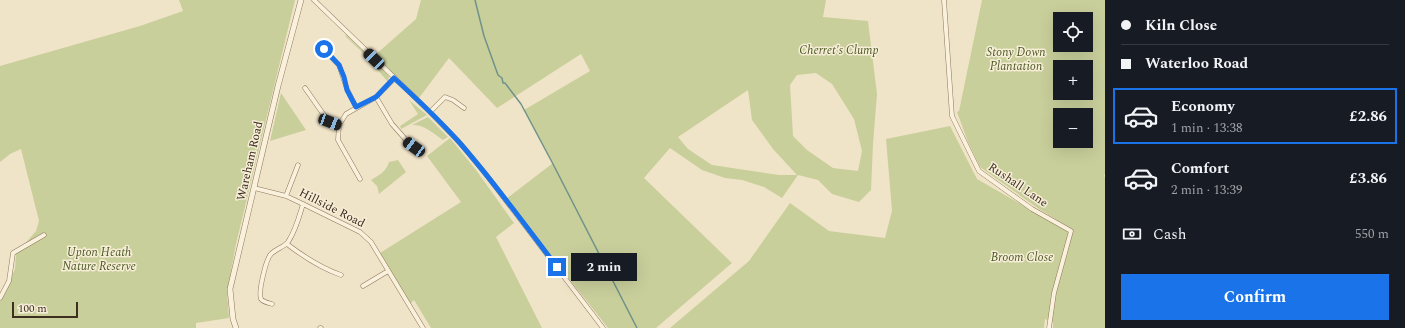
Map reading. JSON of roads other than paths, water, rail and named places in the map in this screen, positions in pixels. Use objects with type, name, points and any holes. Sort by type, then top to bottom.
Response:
[{"type":"street","name":"Wareham Road","points":[[236,328],[233,319],[230,289],[301,0]]},
{"type":"street","points":[[314,0],[459,142],[485,173],[603,328]]},
{"type":"street","name":"Rushall Lane","points":[[944,0],[952,116],[979,171],[1032,209],[1071,231],[1054,293],[1049,328]]},
{"type":"street","points":[[320,46],[339,65],[347,90],[356,107]]},
{"type":"street","points":[[360,179],[338,140],[339,125],[346,114],[376,97],[394,78]]},
{"type":"street","points":[[304,88],[326,118],[330,122],[339,125]]},
{"type":"street","points":[[376,97],[392,124],[407,141],[422,152]]},
{"type":"street","points":[[430,112],[445,97],[453,100],[464,108]]},
{"type":"street","points":[[286,196],[298,165]]},
{"type":"street","name":"Hillside Road","points":[[254,188],[286,196],[360,232],[371,242],[423,328]]},
{"type":"street","points":[[272,304],[261,299],[260,292],[266,260],[271,254],[287,244],[294,232],[303,204]]},
{"type":"street","points":[[0,298],[9,281],[13,253],[44,234]]},
{"type":"street","points":[[287,244],[324,269],[341,275]]},
{"type":"street","points":[[363,286],[388,271]]},
{"type":"waterway","points":[[475,0],[484,36],[498,75],[502,78],[503,83],[505,83],[521,104],[637,328]]},
{"type":"park label","name":"Cherret's Clump","points":[[839,50]]},
{"type":"park label","name":"Stony Down Plantation","points":[[1016,59]]},
{"type":"park label","name":"Broom Close","points":[[1022,257]]},
{"type":"park label","name":"Upton Heath Nature Reserve","points":[[99,259]]}]
